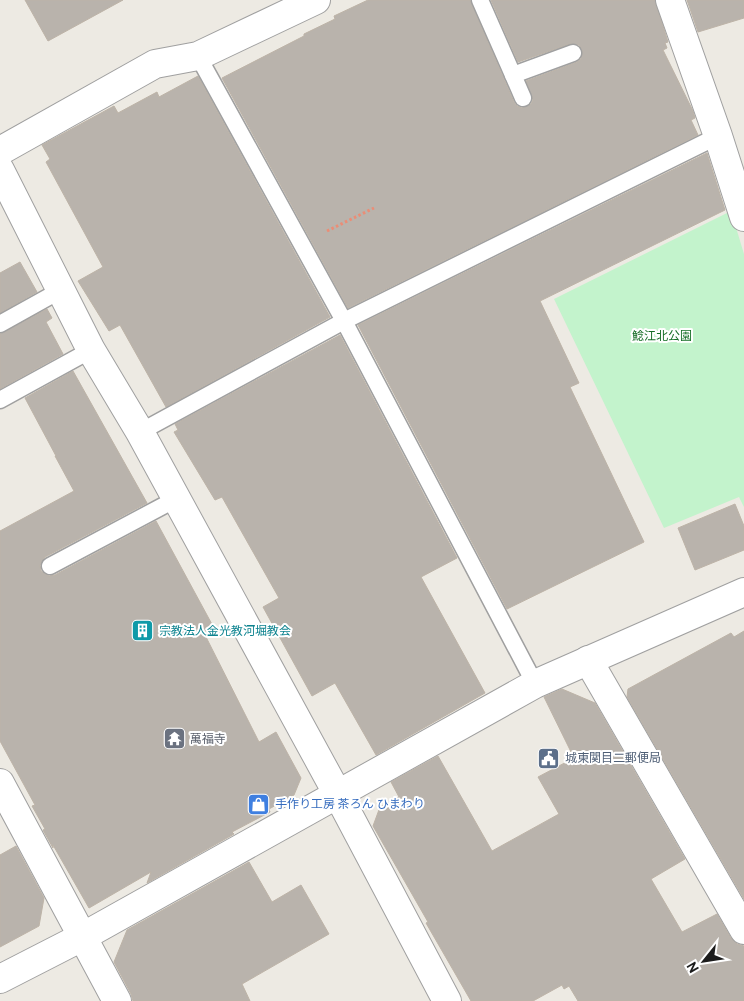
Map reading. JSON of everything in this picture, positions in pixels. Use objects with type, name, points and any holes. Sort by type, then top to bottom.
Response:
[{"type":"street","points":[[0,151],[155,64],[198,56],[316,0]]},
{"type":"street","points":[[670,0],[718,136],[736,165],[744,217]]},
{"type":"street","points":[[0,170],[91,350],[140,432],[337,793],[447,1001]]},
{"type":"street","points":[[0,979],[82,937],[535,684],[744,592]]},
{"type":"street","points":[[588,660],[744,930]]},
{"type":"street","points":[[0,783],[117,1001]]},
{"type":"lane","points":[[480,0],[523,98]]},
{"type":"lane","points":[[513,75],[572,52]]},
{"type":"lane","points":[[198,56],[344,321],[535,684]]},
{"type":"lane","points":[[140,432],[344,321],[718,136]]},
{"type":"lane","points":[[0,324],[61,290]]},
{"type":"lane","points":[[0,400],[91,350]]},
{"type":"lane","points":[[50,566],[176,499]]},
{"type":"path","points":[[302,244],[374,208]]},
{"type":"green space","name":"鯰江北公園","points":[[731,211],[744,254],[744,507],[739,497],[664,528],[554,299]]},
{"type":"building","points":[[25,0],[123,0],[48,41]]},
{"type":"building","points":[[368,0],[470,0],[514,102],[522,108],[531,104],[533,100],[526,81],[577,62],[581,59],[582,50],[579,45],[570,44],[518,62],[491,0],[655,0],[668,42],[665,43],[667,48],[663,50],[693,111],[695,118],[691,120],[698,135],[348,308],[222,78],[335,19],[334,16]]},
{"type":"building","points":[[687,0],[744,0],[744,18],[698,32]]},
{"type":"building","points":[[198,76],[330,317],[166,407],[120,325],[109,331],[78,281],[103,267],[46,162],[50,159],[42,145],[114,106],[118,113],[157,92],[159,97]]},
{"type":"building","points":[[707,153],[725,210],[540,301],[579,383],[570,387],[644,542],[507,609],[358,325]]},
{"type":"building","points":[[20,262],[37,292],[0,313],[0,273]]},
{"type":"building","points":[[47,309],[52,318],[46,322],[63,354],[0,389],[0,334]]},
{"type":"building","points":[[340,335],[457,558],[421,577],[485,693],[376,755],[335,683],[312,696],[263,607],[279,598],[222,497],[215,500],[174,432],[178,430],[175,424]]},
{"type":"building","points":[[73,371],[147,503],[45,557],[40,565],[41,571],[49,576],[55,575],[156,521],[214,628],[204,633],[259,742],[276,732],[301,778],[294,795],[269,809],[270,812],[232,832],[234,834],[147,883],[151,872],[89,908],[43,830],[45,829],[32,806],[35,805],[0,741],[0,531],[74,491],[25,398]]},
{"type":"building","points":[[735,504],[744,526],[744,550],[695,570],[678,528]]},
{"type":"building","points":[[744,631],[744,899],[627,697],[628,689],[731,633],[734,637]]},
{"type":"building","points":[[562,689],[595,703],[685,859],[651,879],[682,932],[717,914],[731,938],[737,944],[744,946],[744,1001],[578,1001],[569,986],[564,989],[562,985],[533,1001],[471,1001],[373,826],[380,807],[399,797],[391,782],[438,756],[492,851],[559,814],[538,777],[574,758],[544,697]]},
{"type":"building","points":[[16,846],[44,898],[39,926],[0,947],[0,855]]},
{"type":"building","points":[[249,862],[272,902],[301,885],[329,934],[242,984],[250,1001],[133,1001],[114,962],[127,930]]},
{"type":"place","name":"宗教法人金光教河堀教会","points":[[143,631]]},
{"type":"place","name":"萬福寺","points":[[174,739]]},
{"type":"place","name":"城東関目二郵便局","points":[[549,758]]},
{"type":"place","name":"手作り工房 茶ろん ひまわり","points":[[259,804]]}]
